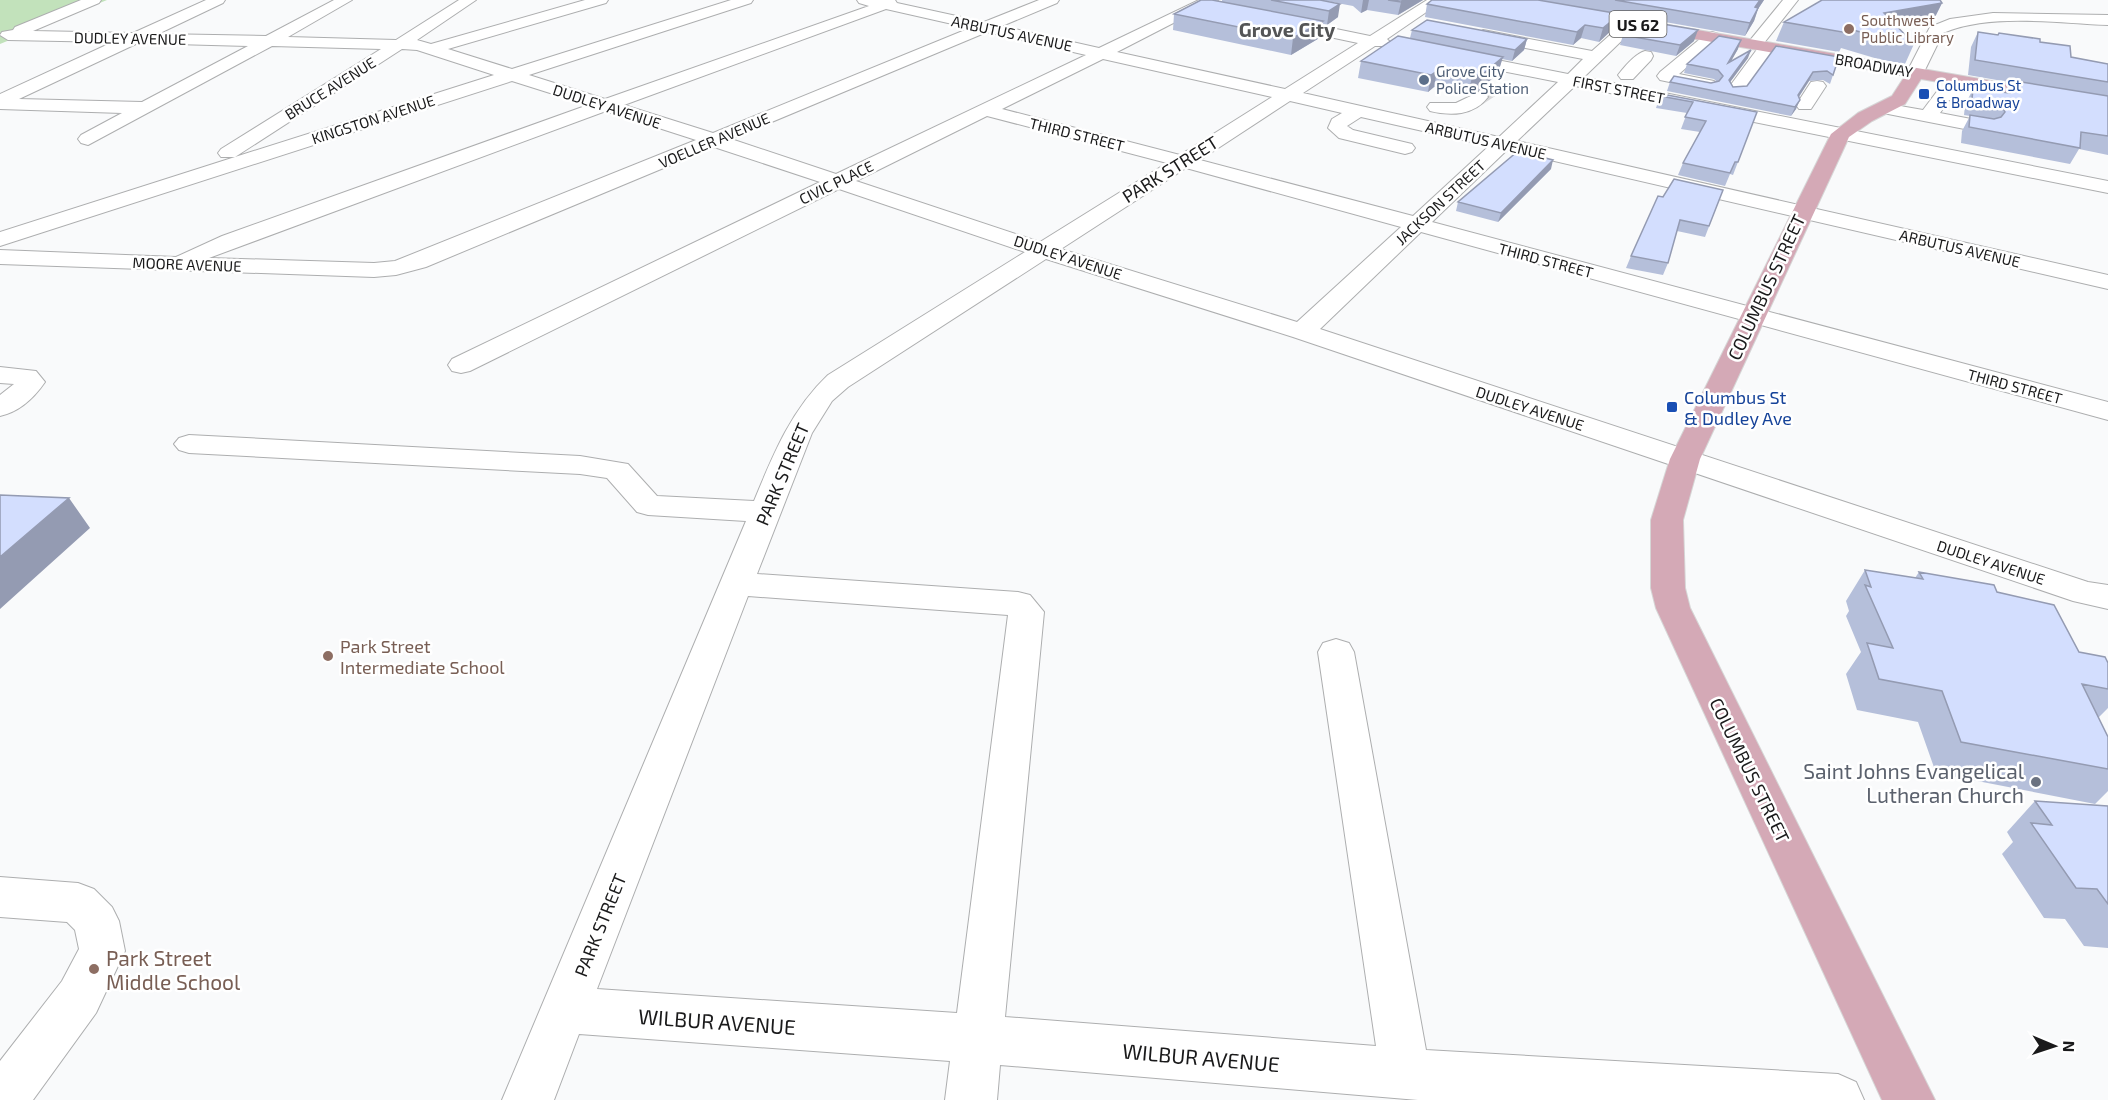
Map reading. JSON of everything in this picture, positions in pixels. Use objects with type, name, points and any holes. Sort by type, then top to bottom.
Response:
[{"type":"main road","name":"BROADWAY","points":[[1497,0],[1632,23],[1708,41],[1761,45],[2108,106]]},
{"type":"main road","name":"COLUMBUS STREET","points":[[1909,1100],[1673,608],[1668,588],[1665,539],[1667,520],[1685,459],[1843,123],[1865,117],[1899,100],[1916,72]]},
{"type":"street","points":[[4,37],[94,0]]},
{"type":"street","points":[[0,103],[218,0]]},
{"type":"street","points":[[88,139],[345,0]]},
{"type":"street","name":"BRUCE AVENUE","points":[[191,177],[469,0]]},
{"type":"street","points":[[432,50],[601,0]]},
{"type":"street","name":"KINGSTON AVENUE","points":[[0,239],[746,0]]},
{"type":"street","name":"ARBUTUS AVENUE","points":[[864,0],[893,2],[985,27],[2108,282]]},
{"type":"street","name":"VOELLER AVENUE","points":[[374,270],[396,268],[418,262],[1052,0]]},
{"type":"street","name":"PARK STREET","points":[[528,1100],[797,433],[822,396],[838,381],[1372,40],[1403,16],[1437,0]]},
{"type":"street","points":[[1736,90],[1761,45],[1791,0]]},
{"type":"street","points":[[176,264],[241,237],[893,2]]},
{"type":"street","points":[[2036,3],[2108,11]]},
{"type":"street","name":"CIVIC PLACE","points":[[461,365],[1203,4]]},
{"type":"street","points":[[1265,14],[1342,24],[1372,40],[1395,45]]},
{"type":"street","points":[[1403,16],[1427,24]]},
{"type":"street","name":"COLUMBUS STREET","points":[[1916,72],[1936,30],[1959,22],[2013,19],[2108,20]]},
{"type":"street","name":"JACKSON STREET","points":[[1302,332],[1632,23]]},
{"type":"street","points":[[1472,33],[1591,62],[1627,75],[1759,95]]},
{"type":"street","name":"DUDLEY AVENUE","points":[[4,37],[418,45],[714,140],[1041,250],[1302,332],[2085,593],[2108,597]]},
{"type":"street","points":[[1660,79],[1708,41]]},
{"type":"street","name":"FIRST STREET","points":[[1442,54],[1572,80],[1660,79],[2108,187]]},
{"type":"street","points":[[1627,75],[1645,56]]},
{"type":"street","points":[[1509,84],[1557,93]]},
{"type":"street","points":[[1818,86],[1799,104],[1825,109]]},
{"type":"street","points":[[1928,116],[1944,94],[1995,102],[1999,87]]},
{"type":"street","points":[[1413,102],[1459,109],[1479,97]]},
{"type":"street","points":[[0,103],[145,108]]},
{"type":"street","points":[[1414,124],[1436,107]]},
{"type":"street","points":[[1883,108],[1985,127]]},
{"type":"street","name":"THIRD STREET","points":[[984,110],[1182,161],[1320,191],[1415,225],[2108,411]]},
{"type":"street","points":[[1358,111],[1339,123],[1337,128],[1346,134],[1405,148]]},
{"type":"street","name":"MOORE AVENUE","points":[[0,257],[374,270]]},
{"type":"street","points":[[0,375],[26,377],[31,382],[21,393],[0,408]]},
{"type":"street","points":[[189,444],[580,465],[617,470],[648,505],[766,512]]},
{"type":"street","points":[[736,584],[1018,604],[1026,612],[979,1039],[970,1100]]},
{"type":"street","points":[[1336,652],[1406,1074]]},
{"type":"street","points":[[0,897],[78,903],[96,921],[102,951],[79,997],[2,1100]]},
{"type":"street","name":"WILBUR AVENUE","points":[[565,1010],[979,1039],[1406,1074],[1838,1100]]},
{"type":"green space","points":[[0,0],[107,0],[0,44]]},
{"type":"building","points":[[1201,0],[1212,0],[1323,21],[1293,38],[1174,14]]},
{"type":"building","points":[[1271,0],[1320,0],[1340,4],[1329,11]]},
{"type":"building","points":[[1432,0],[1538,0],[1620,14],[1603,28],[1585,25],[1577,32],[1427,4]]},
{"type":"building","points":[[1615,0],[1760,0],[1750,23]]},
{"type":"building","points":[[1822,0],[1940,0],[1942,3],[1884,13],[1914,44],[1849,29],[1848,33],[1784,22]]},
{"type":"building","points":[[1427,20],[1527,39],[1515,50],[1412,30]]},
{"type":"building","points":[[1639,20],[1698,30],[1680,45],[1623,35]]},
{"type":"building","points":[[1978,32],[2040,39],[2040,42],[2070,46],[2071,57],[2108,64],[2108,82],[1975,60]]},
{"type":"building","points":[[1398,36],[1503,57],[1484,73],[1472,77],[1437,71],[1431,75],[1361,61]]},
{"type":"building","points":[[1719,36],[1741,40],[1728,63],[1751,50],[1729,80],[1733,87],[1747,86],[1776,46],[1839,57],[1833,75],[1827,71],[1813,72],[1798,95],[1800,100],[1795,107],[1670,82],[1674,76],[1711,83],[1719,81],[1723,76],[1718,70],[1687,64]]},
{"type":"building","points":[[2015,81],[2108,96],[2108,136],[2081,132],[2080,148],[1969,127],[1970,115],[1994,119],[2001,117],[2005,112],[2001,105],[1972,99],[1973,89],[2010,93]]},
{"type":"building","points":[[1662,94],[1757,112],[1738,162],[1735,162],[1730,173],[1683,163],[1706,121],[1685,117],[1693,102],[1660,96]]},
{"type":"building","points":[[1518,151],[1553,160],[1501,213],[1458,202]]},
{"type":"building","points":[[1674,179],[1723,190],[1709,226],[1680,220],[1668,263],[1631,256],[1658,196],[1663,197]]},
{"type":"building","points":[[0,495],[69,498],[0,557]]},
{"type":"building","points":[[1865,570],[1923,579],[1919,572],[1994,585],[1997,592],[2054,605],[2079,652],[2105,657],[2108,663],[2108,689],[2082,684],[2108,737],[2108,769],[1961,742],[1942,691],[1879,679],[1867,643],[1893,648],[1865,585],[1871,587]]},
{"type":"building","points":[[2035,801],[2108,806],[2108,904],[2097,889],[2076,888],[2031,823],[2052,825]]},
{"type":"tunnel","points":[[1479,97],[1496,86]]},
{"type":"place","name":"Southwest Public Library","points":[[1849,29]]},
{"type":"place","name":"Grove City Police Station","points":[[1424,80]]},
{"type":"place","name":"Columbus St & Broadway","points":[[1924,94]]},
{"type":"place","name":"Columbus St & Dudley Ave","points":[[1672,407]]},
{"type":"place","name":"Park Street Intermediate School","points":[[328,656]]},
{"type":"place","name":"Saint Johns Evangelical Lutheran Church","points":[[2036,782]]},
{"type":"place","name":"Park Street Middle School","points":[[94,969]]},
{"type":"district","name":"Grove City","points":[[1287,29]]}]
